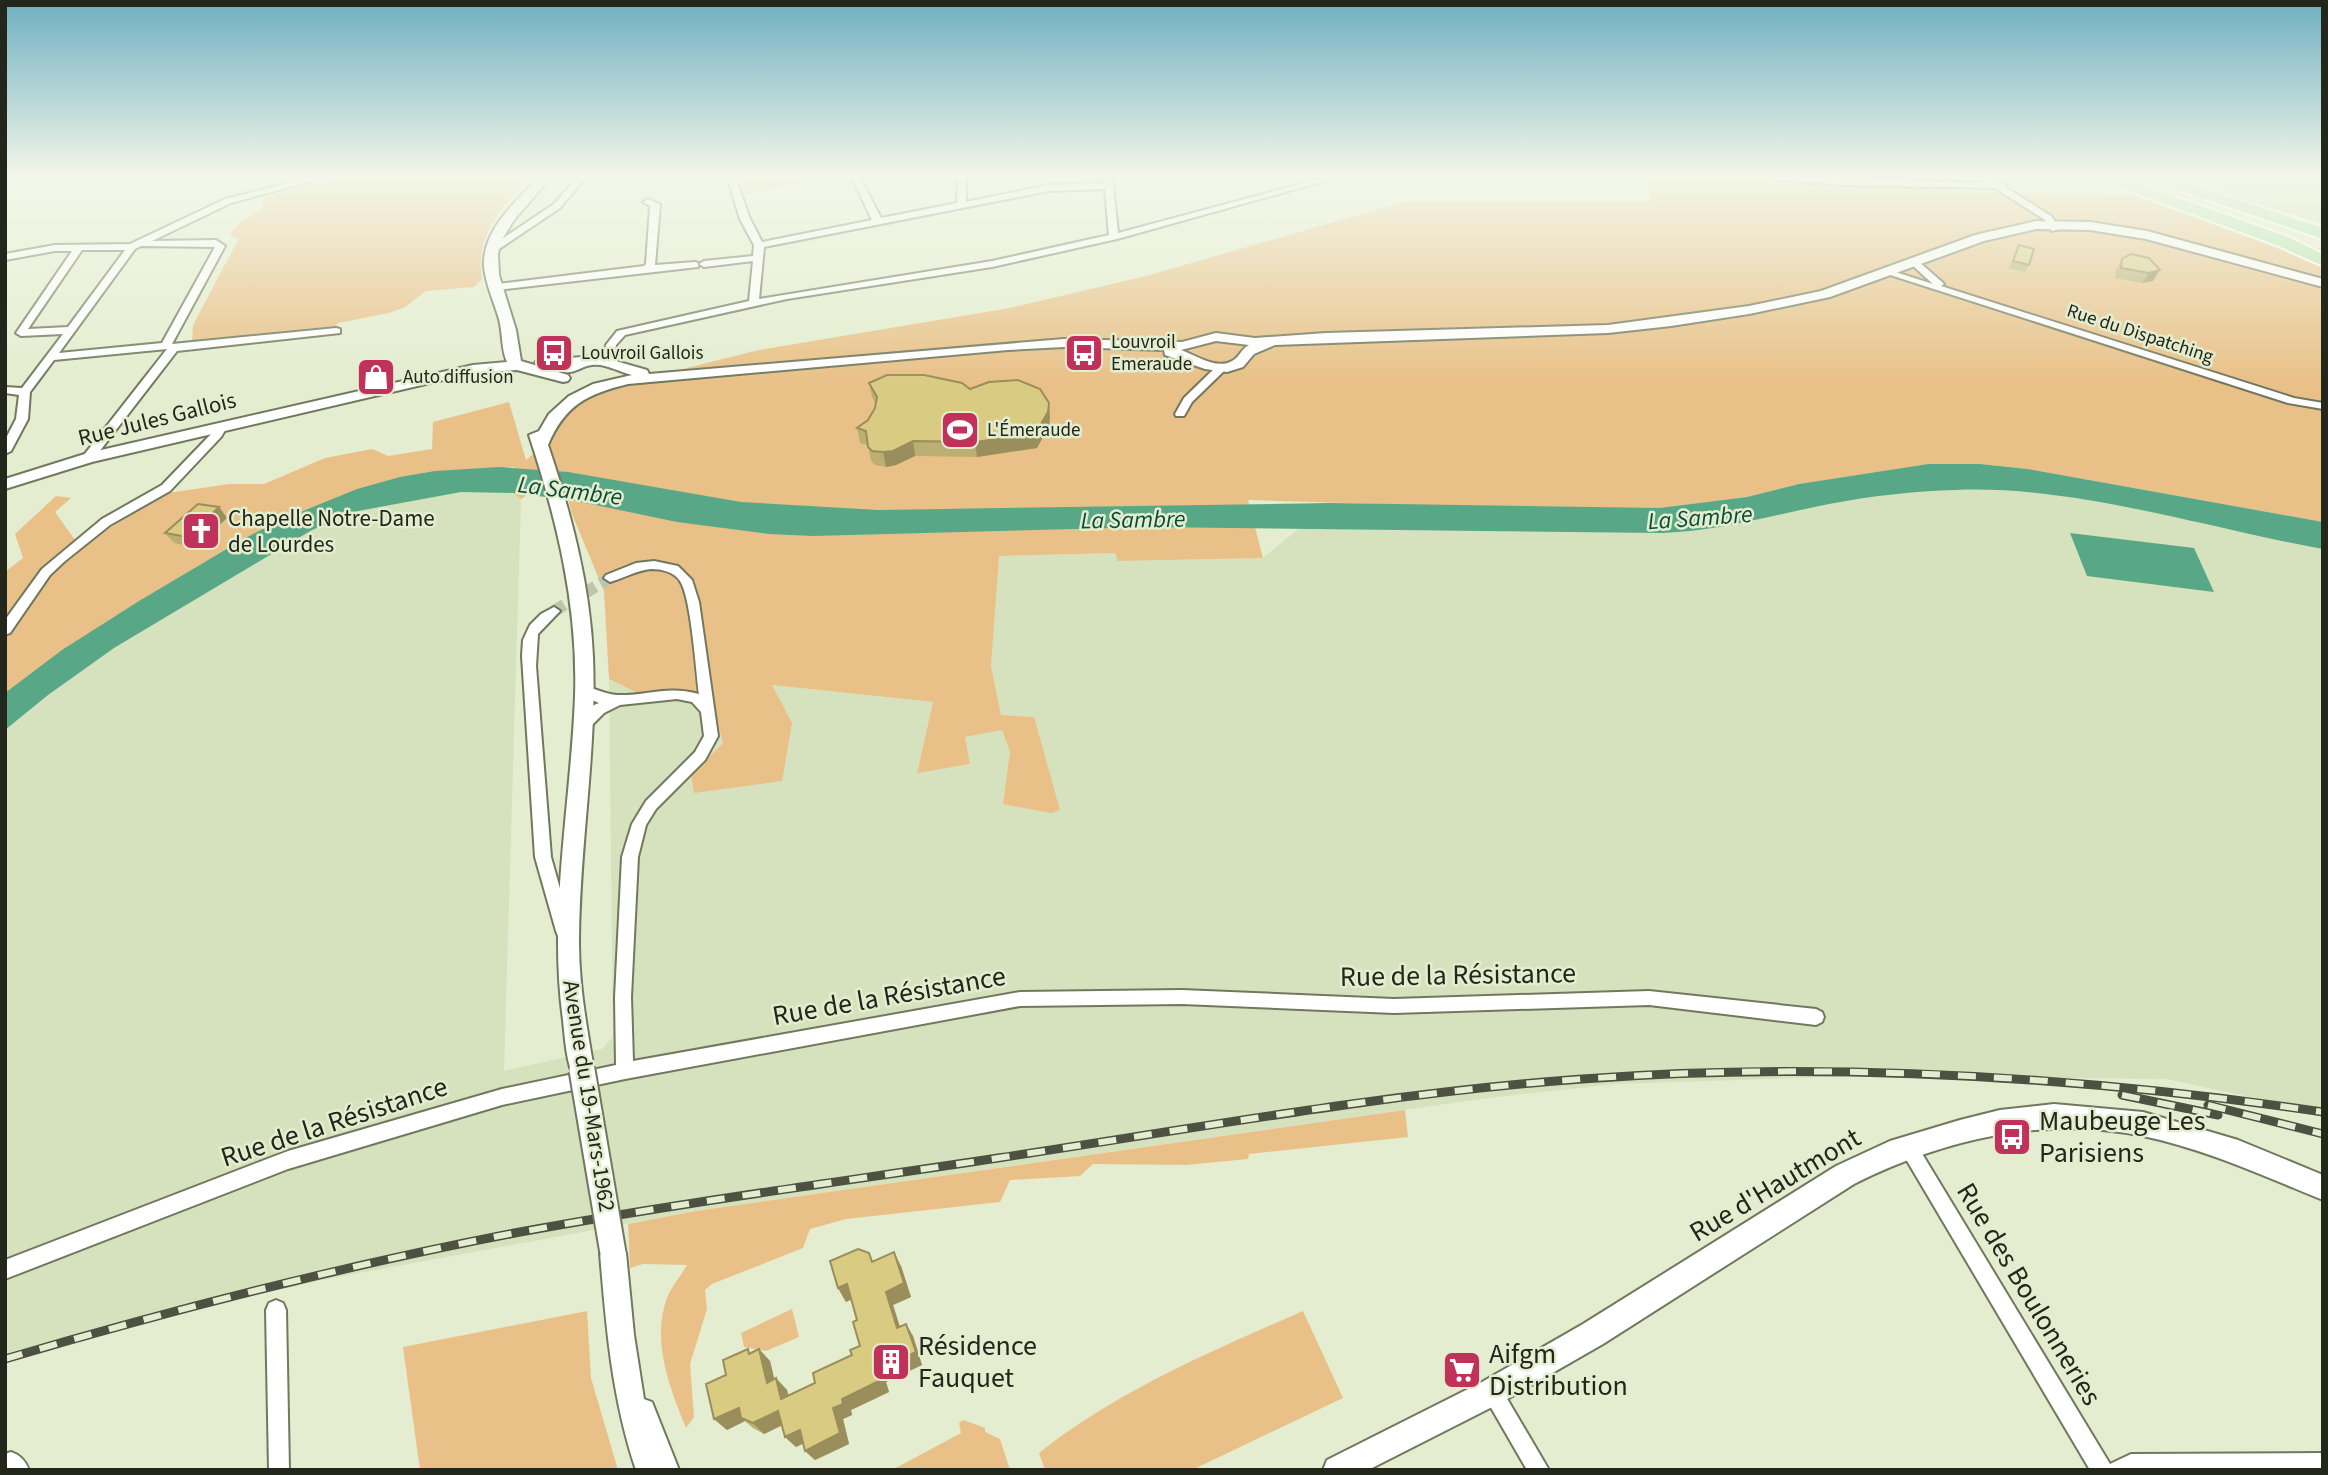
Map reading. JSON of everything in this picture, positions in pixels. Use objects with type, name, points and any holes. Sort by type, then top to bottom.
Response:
[{"type":"highway","points":[[2288,245],[2323,261]]},
{"type":"street","points":[[5,257],[35,250],[168,245]]},
{"type":"street","points":[[88,458],[170,347],[218,245]]},
{"type":"street","points":[[495,245],[492,270],[509,335],[520,362]]},
{"type":"street","points":[[493,249],[499,245]]},
{"type":"street","points":[[647,269],[651,264],[652,245]]},
{"type":"street","points":[[754,303],[759,245]]},
{"type":"street","points":[[595,360],[621,333],[754,303],[992,264],[1079,245]]},
{"type":"street","points":[[1196,355],[1216,337],[1243,347],[1286,339],[1580,330],[1671,322],[1801,300],[1962,245]]},
{"type":"street","points":[[2165,245],[2323,292]]},
{"type":"street","points":[[2183,245],[2323,283]]},
{"type":"street","points":[[5,451],[22,419],[26,392],[137,246]]},
{"type":"street","points":[[72,330],[21,333],[79,248]]},
{"type":"street","points":[[497,287],[758,258]]},
{"type":"street","name":"Rue du Dispatching","points":[[1909,265],[1921,282]]},
{"type":"street","name":"Rue du Dispatching","points":[[1909,265],[1949,291]]},
{"type":"street","name":"Rue du Dispatching","points":[[1889,272],[2292,401],[2323,406]]},
{"type":"street","points":[[51,357],[336,331]]},
{"type":"street","points":[[541,449],[546,430],[570,399],[609,384],[747,369],[1064,343],[1131,345],[1196,355],[1221,368]]},
{"type":"street","points":[[611,345],[609,357],[616,365],[647,373],[747,369]]},
{"type":"street","points":[[1188,400],[1221,368],[1241,362],[1243,347]]},
{"type":"street","points":[[1180,414],[1199,377],[1196,355]]},
{"type":"street","name":"Rue Jules Gallois","points":[[321,403],[439,371],[520,362],[558,365],[595,360],[616,365]]},
{"type":"street","name":"Rue Jules Gallois","points":[[5,484],[88,458],[473,369],[520,362],[588,391]]},
{"type":"street","points":[[541,449],[537,426],[541,415],[564,381],[568,370],[579,363]]},
{"type":"street","points":[[609,384],[617,376],[616,365]]},
{"type":"street","points":[[370,392],[438,374],[439,371]]},
{"type":"street","points":[[5,390],[26,392]]},
{"type":"street","points":[[5,630],[46,572],[106,522],[166,488],[217,435],[221,427]]},
{"type":"street","name":"Avenue du 19-Mars-1962","points":[[541,449],[561,513],[582,612],[584,691],[568,944],[570,1004],[613,1252],[620,1335],[627,1375]]},
{"type":"street","points":[[610,578],[640,566],[654,565],[674,569],[687,580],[693,602],[711,736],[700,756],[651,805],[639,824],[631,857],[622,997],[625,1070]]},
{"type":"street","points":[[554,611],[534,628],[528,640],[529,666],[543,857],[568,944]]},
{"type":"street","points":[[584,691],[600,698],[618,700],[677,694],[696,698],[709,712]]},
{"type":"street","points":[[581,727],[599,709],[618,700]]},
{"type":"street","name":"Rue de la Résistance","points":[[5,1270],[288,1160],[502,1097],[625,1070],[1020,999],[1182,997],[1394,1006],[1649,998],[1816,1017]]},
{"type":"street","name":"Rue d'Hautmont","points":[[1337,1470],[1492,1392],[1593,1334],[1845,1175],[1890,1153],[2000,1122],[2054,1116],[2098,1118],[2143,1124],[2202,1140],[2274,1166],[2323,1188]]},
{"type":"street","name":"Rue des Boulonneries","points":[[1909,1148],[2102,1470]]},
{"type":"street","points":[[276,1310],[279,1470]]},
{"type":"street","points":[[627,1375],[639,1441],[650,1470]]},
{"type":"street","points":[[627,1375],[665,1470]]},
{"type":"street","points":[[1492,1392],[1539,1470]]},
{"type":"street","points":[[5,1464],[11,1462],[19,1470]]},
{"type":"street","points":[[2119,1470],[2131,1464],[2153,1466],[2323,1463]]},
{"type":"shaded area","points":[[235,245],[484,245],[482,279],[474,287],[426,291],[405,307],[389,313],[338,323],[336,326],[192,343],[193,325]]},
{"type":"shaded area","points":[[1255,245],[2303,245],[2323,249],[2323,522],[2028,469],[1980,464],[1928,464],[1799,484],[1747,497],[1659,508],[1514,508],[1248,500],[1263,558],[1118,561],[1115,553],[999,556],[991,666],[1001,715],[1034,717],[1060,810],[1051,813],[1003,804],[1010,752],[1002,730],[965,737],[970,764],[917,773],[933,702],[772,685],[792,723],[782,781],[694,793],[691,775],[723,743],[710,694],[638,693],[609,679],[604,591],[572,514],[561,472],[521,499],[498,482],[515,467],[406,479],[5,696],[5,572],[23,558],[15,534],[56,496],[71,498],[55,512],[75,540],[88,541],[168,493],[229,484],[264,484],[325,458],[372,449],[388,456],[432,449],[433,422],[509,402],[526,460],[554,437],[555,426],[563,415],[618,385],[759,350],[1010,308],[1146,276]]},
{"type":"shaded area","points":[[1887,469],[2323,522],[2323,1113],[2167,1079],[1852,1076],[1616,1084],[1488,1098],[696,1211],[327,1279],[116,1327],[5,1361],[5,721],[44,689],[306,524],[381,496],[498,483],[521,499],[504,1071],[602,1049],[613,1037],[609,679],[638,693],[710,693],[723,743],[691,775],[694,793],[771,685],[933,702],[917,772],[970,764],[965,737],[1002,730],[1010,752],[1003,804],[1034,717],[1001,715],[991,666],[998,556],[1115,553],[1118,561],[1263,558],[1330,503],[1514,508]]},
{"type":"shaded area","points":[[1405,1110],[1408,1137],[1249,1154],[1248,1159],[1186,1165],[1093,1164],[1080,1176],[1010,1180],[1000,1202],[846,1219],[810,1229],[803,1248],[712,1284],[705,1290],[707,1309],[690,1364],[694,1417],[686,1428],[664,1364],[661,1331],[667,1298],[687,1265],[643,1264],[630,1268],[628,1224],[696,1211]]},
{"type":"shaded area","points":[[792,1309],[799,1337],[766,1351],[744,1347],[741,1333]]},
{"type":"shaded area","points":[[587,1311],[591,1378],[618,1470],[420,1470],[403,1347]]},
{"type":"shaded area","points":[[1303,1311],[1343,1398],[1192,1470],[1045,1470],[1039,1453],[1100,1410],[1166,1374]]},
{"type":"shaded area","points":[[963,1420],[985,1428],[985,1432],[1000,1439],[1010,1470],[892,1470],[961,1433],[959,1423]]},
{"type":"water","name":"La Sambre","points":[[1928,464],[1980,464],[2028,469],[2323,522],[2323,549],[2093,501],[2001,490],[1877,496],[1726,526],[1662,533],[1152,527],[813,536],[769,534],[677,522],[576,501],[515,493],[461,492],[358,511],[312,530],[114,648],[48,695],[5,730],[5,693],[62,650],[139,601],[281,520],[357,489],[435,471],[499,467],[568,472],[741,502],[878,510],[1330,503],[1659,508],[1747,497],[1799,484]]},
{"type":"water","points":[[2070,533],[2194,548],[2214,592],[2087,576]]},
{"type":"building","points":[[2019,245],[2034,249],[2029,265],[2013,261]]},
{"type":"building","points":[[2131,254],[2149,258],[2160,270],[2149,273],[2121,268],[2122,259]]},
{"type":"building","name":"L'Émeraude","points":[[887,375],[924,375],[962,383],[970,389],[989,382],[1018,380],[1040,389],[1049,403],[1048,412],[1035,434],[975,442],[913,441],[893,451],[872,451],[868,447],[866,431],[857,428],[868,420],[875,408],[877,397],[869,383]]},
{"type":"building","points":[[198,504],[219,507],[187,537],[165,533]]},
{"type":"building","name":"Résidence Fauquet","points":[[858,1249],[869,1253],[872,1262],[894,1252],[904,1283],[886,1292],[897,1328],[906,1324],[916,1352],[878,1370],[881,1380],[842,1399],[843,1404],[833,1408],[840,1433],[805,1451],[800,1430],[785,1437],[778,1411],[753,1423],[741,1418],[739,1408],[714,1419],[706,1384],[726,1375],[723,1360],[748,1349],[749,1354],[759,1349],[767,1383],[776,1378],[781,1399],[815,1383],[813,1373],[852,1355],[850,1350],[860,1346],[853,1322],[857,1320],[847,1284],[838,1288],[830,1261]]},
{"type":"tunnel","points":[[554,611],[610,578]]},
{"type":"railway","points":[[5,1359],[261,1289],[390,1259],[580,1221],[1289,1113],[1509,1085],[1675,1074],[1861,1072],[1954,1075],[2138,1089],[2323,1112]]},
{"type":"railway","points":[[2122,1095],[2218,1115]]},
{"type":"railway","points":[[2208,1105],[2323,1134]]},
{"type":"place","name":"Louvroil Gallois","points":[[554,353]]},
{"type":"place","name":"Louvroil Emeraude","points":[[1084,353]]},
{"type":"place","name":"Auto diffusion","points":[[376,377]]},
{"type":"place","name":"L'Émeraude","points":[[960,430]]},
{"type":"place","name":"Chapelle Notre-Dame de Lourdes","points":[[201,531]]},
{"type":"place","name":"Maubeuge Les Parisiens","points":[[2012,1137]]},
{"type":"place","name":"Résidence Fauquet","points":[[891,1362]]},
{"type":"place","name":"Aifgm Distribution","points":[[1462,1370]]}]
